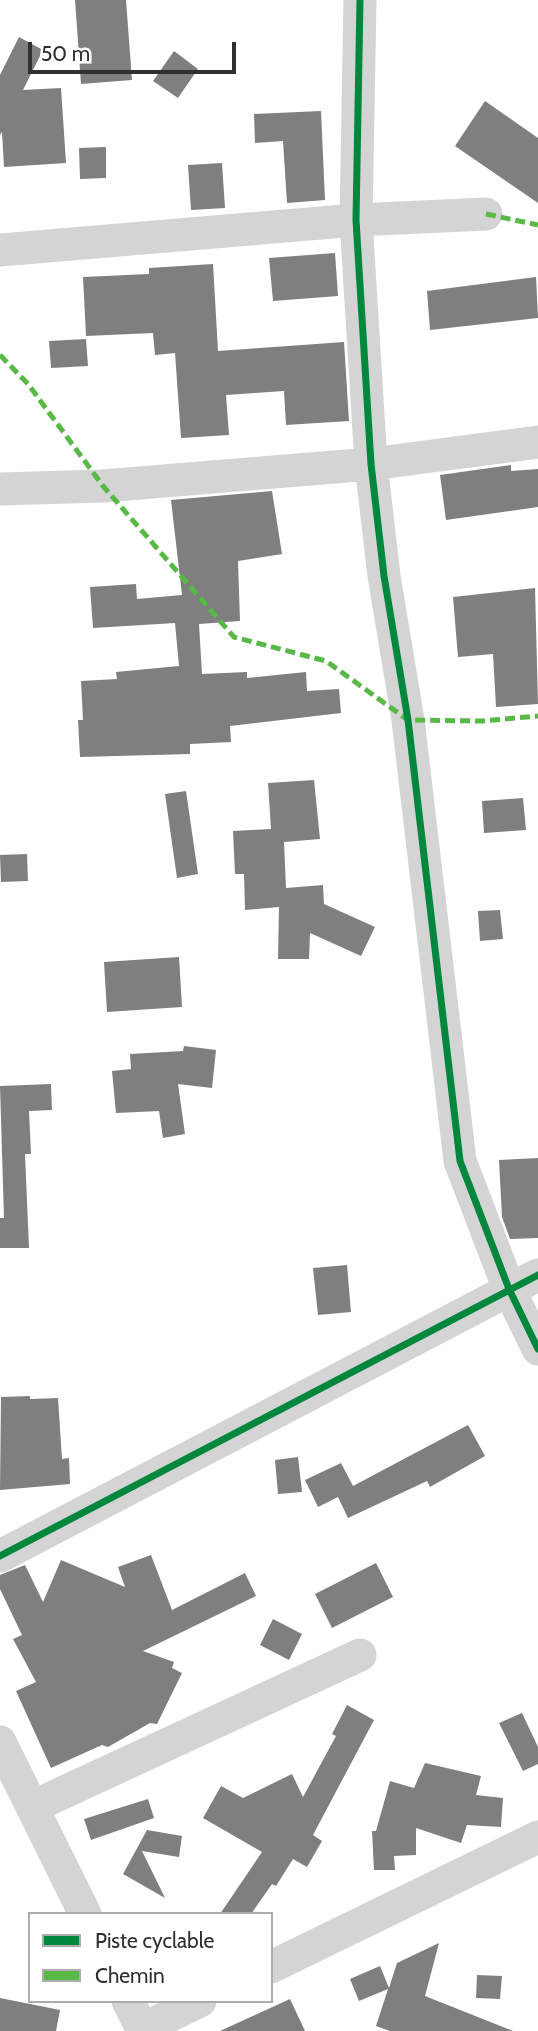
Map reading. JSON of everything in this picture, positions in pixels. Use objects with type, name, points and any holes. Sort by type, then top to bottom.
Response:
[{"type":"street","points":[[360,0],[356,220],[371,464],[384,576],[408,720],[460,1161],[524,1282],[538,1349]]},
{"type":"street","points":[[0,250],[356,220],[486,214]]},
{"type":"street","points":[[0,489],[103,486],[371,464],[538,442]]},
{"type":"street","points":[[0,1556],[524,1282]]},
{"type":"street","points":[[32,1807],[360,1656]]},
{"type":"street","points":[[0,1742],[84,1912]]},
{"type":"street","points":[[273,1966],[538,1837]]},
{"type":"street","points":[[138,2021],[194,2003]]},
{"type":"building","points":[[75,0],[126,0],[132,80],[81,84]]},
{"type":"building","points":[[19,37],[43,50],[23,90],[61,88],[66,163],[4,167],[2,132],[0,135],[0,75]]},
{"type":"building","points":[[174,51],[198,69],[178,98],[153,81]]},
{"type":"building","points":[[485,101],[538,138],[538,203],[455,146]]},
{"type":"building","points":[[321,111],[325,200],[287,203],[283,141],[255,143],[254,114]]},
{"type":"building","points":[[106,147],[106,178],[80,179],[79,148]]},
{"type":"building","points":[[222,163],[225,208],[191,210],[188,165]]},
{"type":"building","points":[[335,253],[338,296],[273,301],[269,258]]},
{"type":"building","points":[[213,264],[218,351],[344,342],[349,421],[286,425],[284,391],[226,395],[229,435],[181,438],[175,353],[155,355],[153,333],[86,336],[83,277],[149,274],[149,268]]},
{"type":"building","points":[[536,277],[538,318],[430,330],[427,291]]},
{"type":"building","points":[[86,339],[88,366],[51,368],[49,341]]},
{"type":"building","points":[[511,465],[511,471],[538,469],[538,507],[446,520],[440,475]]},
{"type":"building","points":[[272,491],[282,554],[238,561],[240,621],[199,624],[202,674],[247,672],[247,678],[306,672],[307,691],[339,689],[341,713],[230,726],[231,742],[190,744],[190,754],[80,757],[78,720],[83,720],[81,681],[117,679],[116,672],[179,666],[175,623],[93,628],[90,587],[136,584],[137,599],[182,595],[171,500]]},
{"type":"building","points":[[535,588],[538,704],[496,707],[493,654],[458,657],[453,597]]},
{"type":"building","points":[[314,780],[320,839],[284,842],[286,888],[323,885],[324,904],[375,927],[361,956],[310,933],[309,959],[278,959],[279,907],[245,910],[244,874],[235,874],[233,831],[271,829],[268,783]]},
{"type":"building","points":[[186,791],[198,874],[177,878],[165,794]]},
{"type":"building","points":[[523,798],[526,830],[484,833],[482,801]]},
{"type":"building","points":[[27,854],[28,881],[1,882],[0,855]]},
{"type":"building","points":[[500,910],[503,939],[480,941],[478,911]]},
{"type":"building","points":[[179,957],[182,1007],[107,1012],[104,962]]},
{"type":"building","points":[[184,1046],[216,1050],[212,1088],[178,1084],[185,1134],[163,1138],[159,1111],[116,1113],[112,1071],[131,1069],[130,1054],[183,1051]]},
{"type":"building","points":[[51,1084],[52,1110],[29,1111],[31,1154],[25,1154],[29,1248],[0,1248],[0,1218],[4,1218],[0,1086]]},
{"type":"building","points":[[538,1158],[538,1238],[510,1239],[502,1217],[499,1160]]},
{"type":"building","points":[[347,1265],[351,1312],[318,1315],[313,1268]]},
{"type":"building","points":[[30,1396],[30,1399],[58,1398],[62,1459],[69,1458],[70,1484],[0,1490],[1,1397]]},
{"type":"building","points":[[468,1425],[485,1456],[430,1487],[427,1481],[348,1518],[338,1497],[318,1507],[305,1480],[341,1463],[353,1486]]},
{"type":"building","points":[[298,1457],[302,1492],[278,1494],[275,1460]]},
{"type":"building","points":[[151,1555],[172,1610],[245,1573],[256,1596],[143,1651],[174,1662],[172,1668],[182,1673],[157,1724],[150,1723],[108,1747],[102,1745],[51,1768],[16,1691],[36,1682],[13,1639],[22,1635],[0,1589],[0,1575],[25,1565],[43,1602],[61,1560],[125,1587],[118,1567]]},
{"type":"building","points":[[376,1563],[393,1597],[332,1628],[315,1594]]},
{"type":"building","points":[[273,1619],[302,1634],[289,1660],[260,1645]]},
{"type":"building","points":[[347,1705],[374,1720],[313,1835],[322,1841],[307,1867],[293,1859],[276,1886],[272,1884],[252,1912],[221,1912],[262,1852],[203,1818],[221,1786],[243,1798],[292,1774],[303,1797],[336,1736],[332,1734]]},
{"type":"building","points":[[522,1713],[538,1747],[538,1764],[523,1771],[499,1723]]},
{"type":"building","points":[[425,1763],[481,1776],[476,1795],[503,1798],[501,1827],[467,1825],[461,1843],[416,1828],[416,1855],[394,1856],[395,1870],[374,1870],[372,1831],[376,1831],[390,1781],[414,1788]]},
{"type":"building","points":[[148,1799],[154,1818],[91,1840],[84,1819]]},
{"type":"building","points":[[147,1830],[182,1836],[179,1857],[142,1851],[165,1898],[123,1874]]},
{"type":"building","points":[[439,1943],[425,1996],[513,2031],[390,2031],[376,2026],[388,1989],[359,2001],[350,1979],[380,1966],[389,1988],[397,1963]]},
{"type":"building","points":[[477,1975],[502,1976],[500,1999],[476,1998]]},
{"type":"building","points":[[0,1998],[60,2010],[56,2031],[0,2031]]},
{"type":"building","points":[[290,1999],[305,2031],[220,2031]]},
{"type":"marked path","points":[[486,214],[538,225]]},
{"type":"marked path","points":[[0,355],[28,384],[103,486],[234,637],[326,661],[408,720],[482,721],[538,716]]},
{"type":"cycle path","points":[[360,0],[356,220],[371,464],[384,576],[408,720],[460,1161],[509,1289],[538,1349]]},
{"type":"cycle path","points":[[0,1556],[538,1275]]}]
